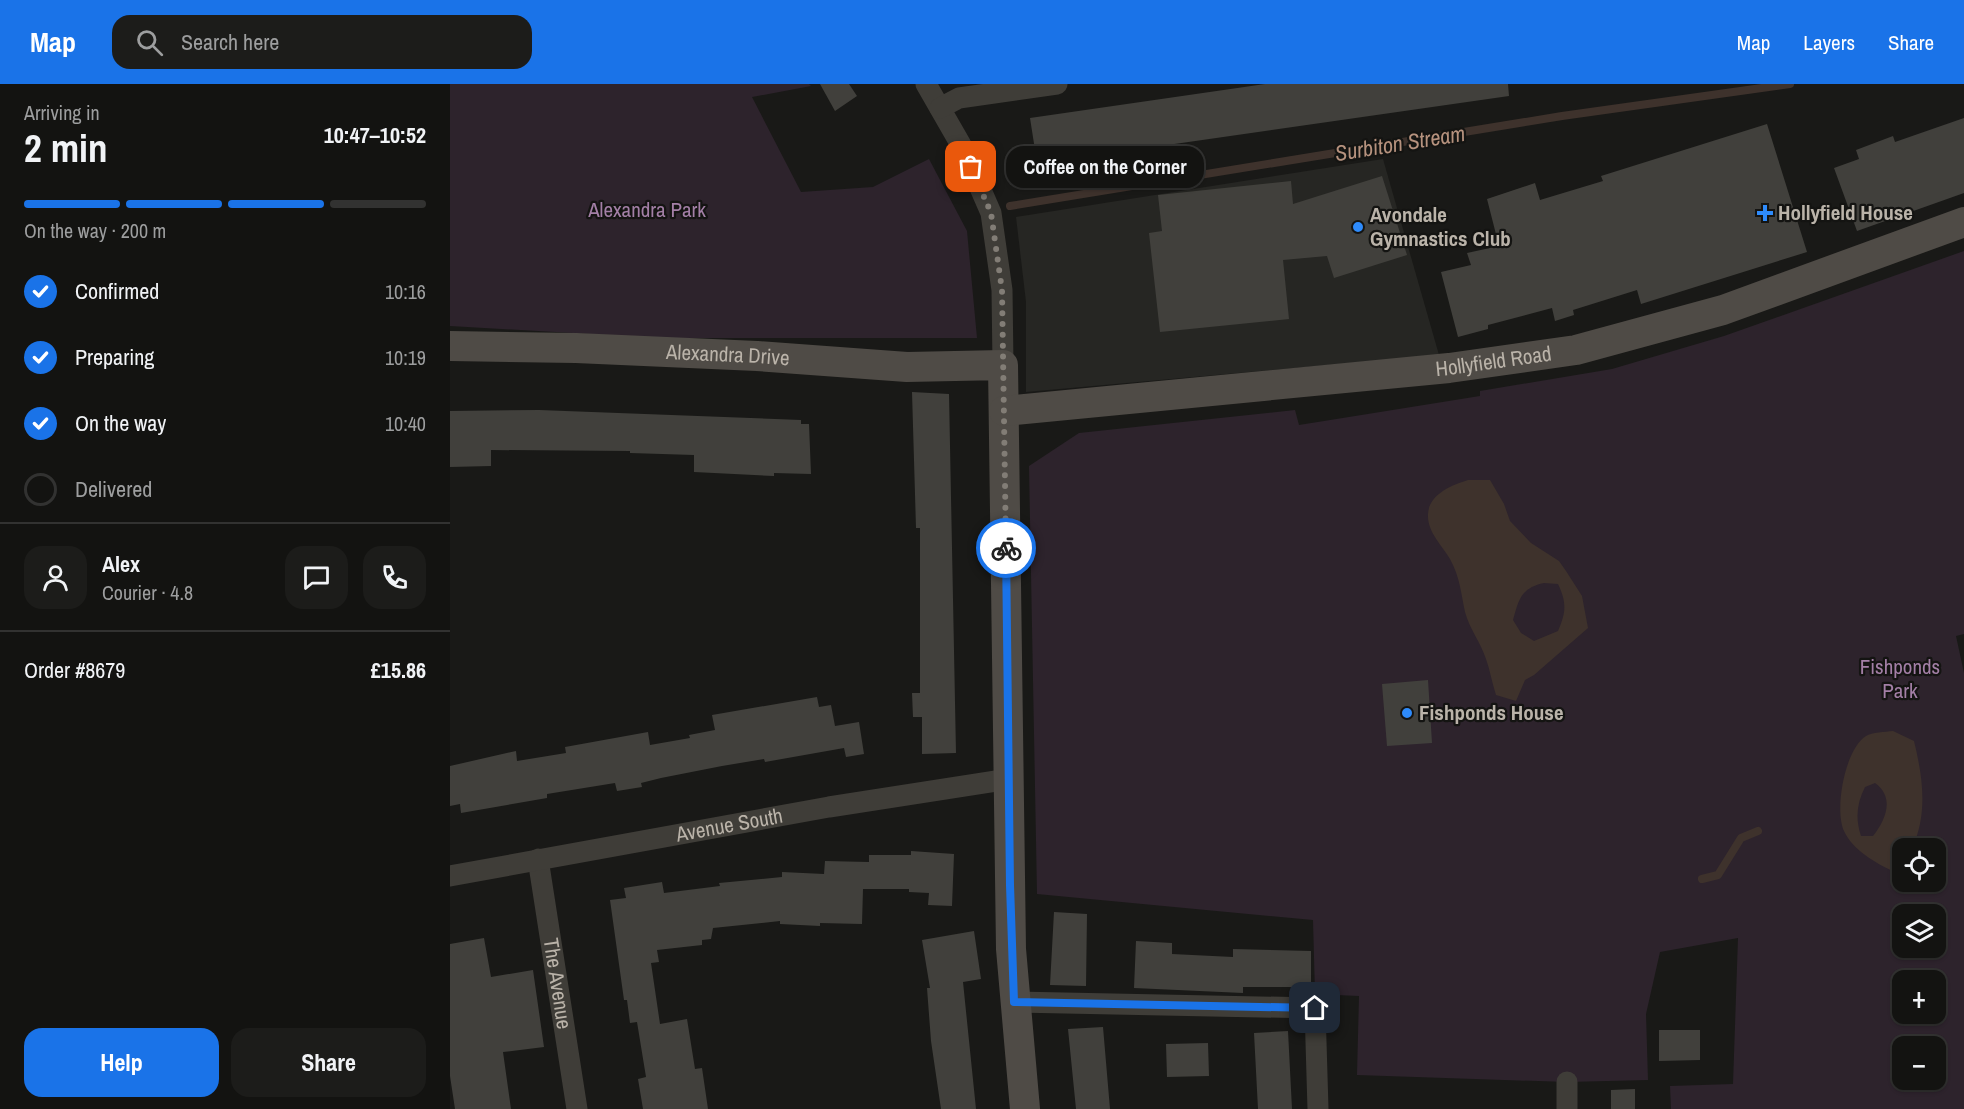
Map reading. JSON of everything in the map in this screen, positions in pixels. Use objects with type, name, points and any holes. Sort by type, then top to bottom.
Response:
[{"type":"street","points":[[926,84],[961,146]]},
{"type":"street","points":[[940,108],[959,98],[1057,84]]},
{"type":"street","points":[[971,167],[991,213],[1002,290],[1010,885],[1014,1002],[1025,1109]]},
{"type":"street","name":"Hollyfield Road","points":[[1004,411],[1449,368],[1576,350],[1723,310],[1964,222]]},
{"type":"street","name":"Alexandra Drive","points":[[450,346],[576,348],[757,356],[907,367],[1003,365]]},
{"type":"street","name":"Avenue South","points":[[450,876],[829,807],[1009,779]]},
{"type":"street","name":"The Avenue","points":[[538,859],[578,1109]]},
{"type":"street","points":[[1014,1002],[1315,1008],[1318,1109]]},
{"type":"street","points":[[1567,1082],[1567,1109]]},
{"type":"shaded area","points":[[1383,159],[1439,355],[1026,392],[1026,302],[1016,217]]},
{"type":"shaded area","points":[[1468,480],[1490,480],[1504,504],[1510,521],[1531,543],[1559,561],[1582,596],[1588,628],[1534,675],[1525,680],[1516,701],[1496,695],[1484,653],[1465,612],[1456,572],[1428,521],[1432,501],[1442,491]],"holes":[[[1558,584],[1564,607],[1558,631],[1534,641],[1521,633],[1513,620],[1519,600],[1526,591],[1536,585]]]},
{"type":"shaded area","points":[[1893,731],[1914,741],[1922,782],[1922,809],[1917,836],[1916,838],[1892,838],[1892,870],[1872,860],[1852,844],[1841,821],[1843,780],[1852,753],[1866,736]],"holes":[[[1875,783],[1885,795],[1887,802],[1882,823],[1873,836],[1861,836],[1858,817],[1865,787]]]},
{"type":"green space","name":"Alexandra Park","points":[[450,84],[809,84],[811,86],[752,97],[801,192],[873,187],[929,159],[967,231],[977,338],[659,338],[450,326]]},
{"type":"green space","name":"Fishponds Park","points":[[1964,251],[1964,634],[1956,636],[1964,673],[1964,1109],[1671,1109],[1670,1086],[1733,1084],[1738,938],[1660,952],[1646,1014],[1648,1080],[1567,1082],[1357,1075],[1359,996],[1315,994],[1313,920],[1037,894],[1029,466],[1079,433],[1295,410],[1299,425],[1480,396],[1480,391],[1612,369],[1724,336]]},
{"type":"building","points":[[820,84],[849,84],[857,96],[835,111]]},
{"type":"building","points":[[1265,84],[1508,84],[1509,96],[1042,163],[1039,149],[1035,150],[1030,118]]},
{"type":"building","points":[[1964,118],[1964,193],[1857,231],[1834,168],[1859,159],[1856,150],[1893,136],[1895,142]]},
{"type":"building","points":[[1767,124],[1807,252],[1641,304],[1637,290],[1573,310],[1574,315],[1555,321],[1552,308],[1488,325],[1488,329],[1458,337],[1441,272],[1471,265],[1467,253],[1499,246],[1487,199],[1535,183],[1540,200],[1603,181],[1601,176]]},
{"type":"building","points":[[1382,176],[1407,255],[1334,278],[1327,256],[1283,260],[1289,319],[1160,332],[1149,233],[1162,231],[1158,195],[1291,181],[1293,204]]},
{"type":"building","points":[[912,392],[949,394],[956,753],[922,754],[922,717],[913,717],[912,693],[920,693],[920,528],[916,528]]},
{"type":"building","points":[[539,410],[801,420],[801,424],[809,424],[811,474],[774,473],[774,476],[694,472],[694,455],[630,453],[630,451],[491,450],[491,466],[450,467],[450,411]]},
{"type":"building","name":"Fishponds House","points":[[1428,680],[1432,743],[1387,746],[1382,684]]},
{"type":"building","points":[[817,697],[819,707],[831,705],[835,726],[859,722],[864,754],[846,757],[844,748],[765,762],[764,759],[722,766],[661,778],[641,783],[642,787],[617,791],[615,783],[547,794],[547,798],[461,813],[460,804],[450,806],[450,766],[516,751],[517,761],[566,753],[565,747],[648,732],[650,745],[690,738],[689,735],[715,730],[712,715]]},
{"type":"building","points":[[911,851],[954,854],[952,906],[928,905],[929,893],[909,892],[909,889],[863,889],[862,924],[820,923],[820,926],[780,924],[780,921],[713,928],[711,939],[702,940],[702,945],[657,950],[659,962],[651,963],[660,1024],[687,1019],[695,1069],[702,1068],[708,1109],[643,1109],[638,1079],[646,1077],[637,1022],[630,1023],[627,1000],[624,1000],[610,900],[626,898],[624,888],[662,882],[664,893],[720,886],[719,883],[782,877],[782,872],[824,874],[825,861],[869,862],[869,855],[911,855]]},
{"type":"building","points":[[1054,912],[1087,914],[1086,986],[1050,985]]},
{"type":"building","points":[[974,931],[981,979],[963,982],[976,1109],[941,1109],[931,1041],[927,988],[930,988],[922,940]]},
{"type":"building","points":[[484,938],[491,977],[533,970],[544,1047],[503,1052],[511,1109],[455,1109],[450,1076],[450,944]]},
{"type":"building","points":[[1136,941],[1172,943],[1172,954],[1233,957],[1233,949],[1311,951],[1311,987],[1243,987],[1243,993],[1134,988]]},
{"type":"building","points":[[1103,1027],[1110,1109],[1076,1109],[1068,1029]]},
{"type":"building","points":[[1659,1030],[1700,1030],[1700,1060],[1659,1061]]},
{"type":"building","points":[[1288,1031],[1292,1109],[1258,1109],[1254,1033]]},
{"type":"building","points":[[1208,1043],[1209,1076],[1167,1077],[1166,1044]]},
{"type":"building","points":[[1635,1089],[1635,1109],[1611,1109],[1611,1090]]},
{"type":"waterway","name":"Surbiton Stream","points":[[1010,206],[1562,116],[1790,84]]},
{"type":"waterway","points":[[1702,879],[1718,875],[1741,838],[1758,831]]},
{"type":"way so far","points":[[971,167],[991,213],[1002,290],[1006,548]]},
{"type":"place","name":"Coffee on the Corner","points":[[971,167]]},
{"type":"place","name":"Hollyfield House","points":[[1765,213]]},
{"type":"place","name":"Avondale Gymnastics Club","points":[[1358,227]]},
{"type":"place","name":"Fishponds House","points":[[1407,713]]},
{"type":"route","points":[[1006,548],[1011,949],[1014,1002],[1315,1008]]}]
